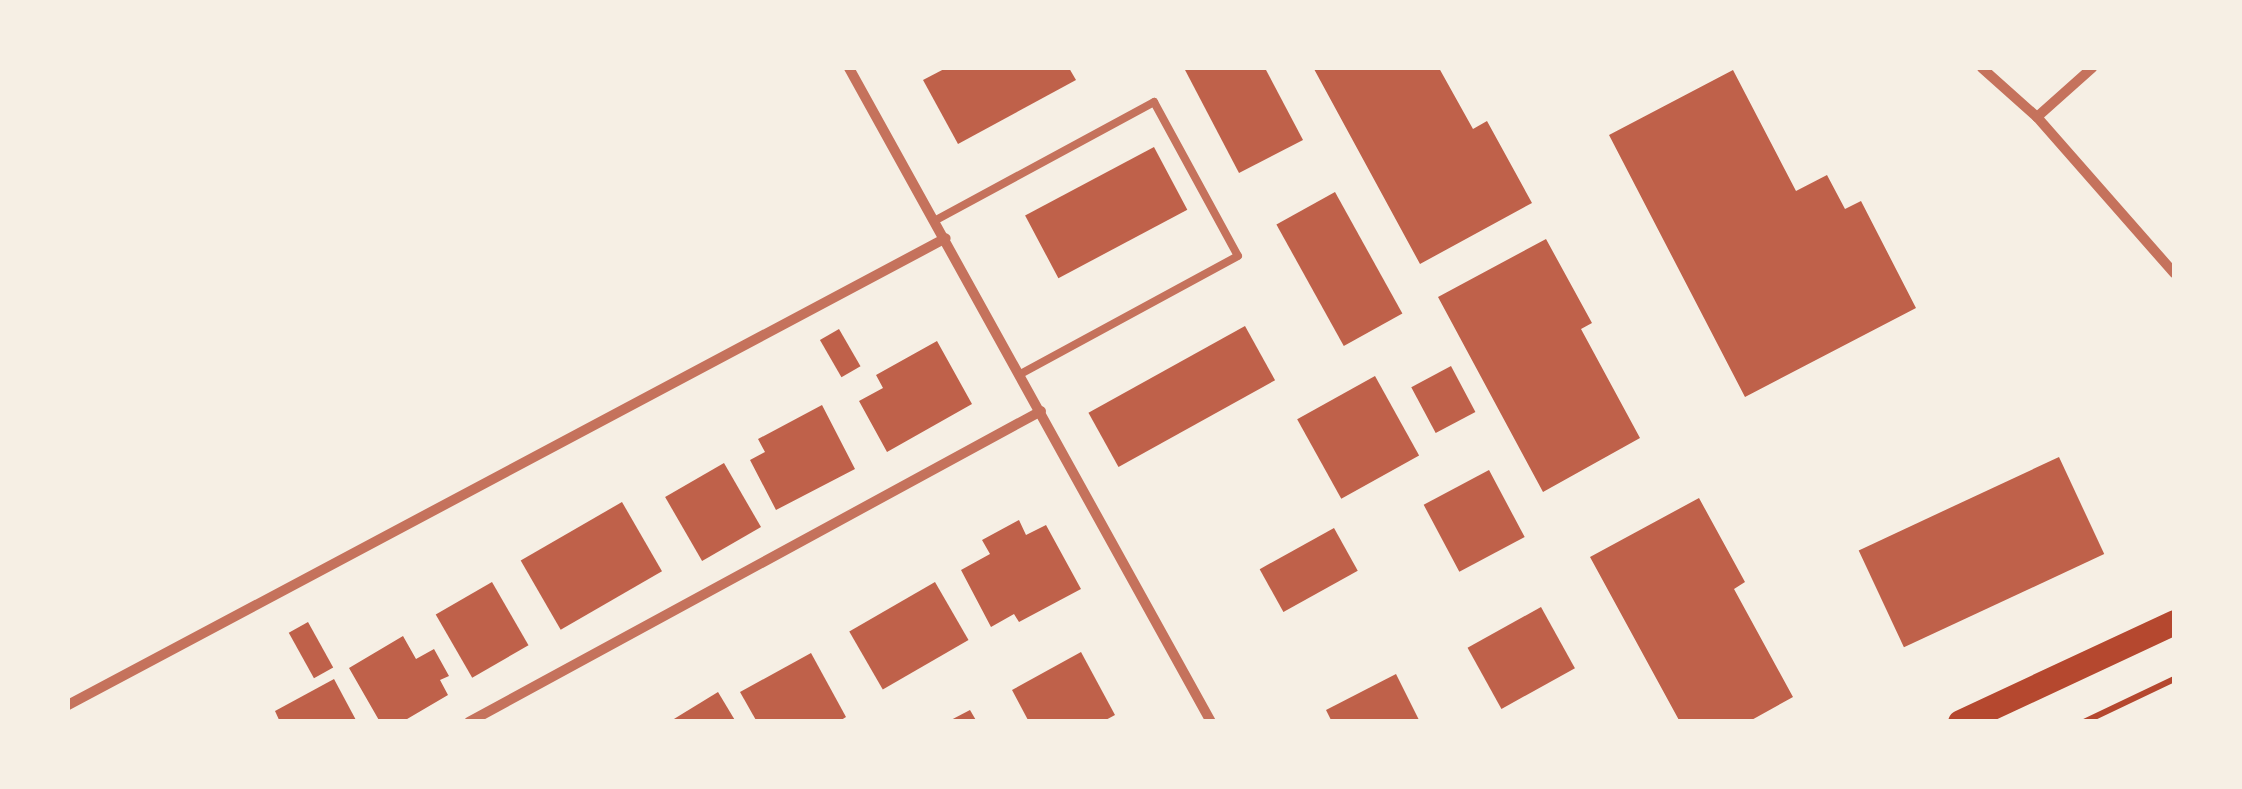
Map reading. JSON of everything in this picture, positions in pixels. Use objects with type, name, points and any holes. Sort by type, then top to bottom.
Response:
[{"type":"main road","points":[[1960,722],[2174,622]]},
{"type":"street","points":[[849,68],[1021,374],[1208,720]]},
{"type":"street","points":[[1982,68],[2037,117],[2174,273]]},
{"type":"street","points":[[2037,117],[2092,68]]},
{"type":"street","points":[[68,705],[946,238]]},
{"type":"street","points":[[469,722],[1041,411]]},
{"type":"lane","points":[[936,220],[1154,102],[1238,256],[1021,374]]},
{"type":"path","points":[[2084,722],[2174,680]]},
{"type":"building","points":[[946,68],[1069,68],[1076,80],[958,144],[923,80]]},
{"type":"building","points":[[1184,68],[1265,68],[1303,140],[1239,173]]},
{"type":"building","points":[[1439,68],[1473,129],[1487,121],[1532,203],[1420,264],[1314,69]]},
{"type":"building","points":[[1733,70],[1796,191],[1827,175],[1845,209],[1861,201],[1916,308],[1745,397],[1609,135]]},
{"type":"building","points":[[1154,147],[1187,210],[1058,278],[1025,216]]},
{"type":"building","points":[[1335,192],[1402,314],[1344,346],[1276,224]]},
{"type":"building","points":[[1546,239],[1592,323],[1581,329],[1640,438],[1543,492],[1438,297]]},
{"type":"building","points":[[1245,326],[1275,380],[1119,467],[1088,413]]},
{"type":"building","points":[[839,329],[860,366],[841,377],[820,340]]},
{"type":"building","points":[[937,341],[972,404],[887,452],[859,401],[883,388],[876,375]]},
{"type":"building","points":[[1451,366],[1475,412],[1436,433],[1411,387]]},
{"type":"building","points":[[1375,376],[1419,456],[1341,499],[1297,419]]},
{"type":"building","points":[[822,405],[855,469],[776,510],[750,460],[765,452],[758,439]]},
{"type":"building","points":[[2059,457],[2104,554],[1904,647],[1859,550]]},
{"type":"building","points":[[724,463],[761,527],[702,561],[665,497]]},
{"type":"building","points":[[1489,470],[1525,537],[1459,572],[1424,505]]},
{"type":"building","points":[[1699,498],[1745,582],[1734,589],[1793,697],[1748,722],[1680,722],[1590,557]]},
{"type":"building","points":[[622,502],[662,571],[561,630],[521,560]]},
{"type":"building","points":[[1019,520],[1026,535],[1046,525],[1081,589],[1019,622],[1014,614],[991,627],[961,570],[990,554],[982,540]]},
{"type":"building","points":[[1334,528],[1358,571],[1283,612],[1260,569]]},
{"type":"building","points":[[492,582],[528,645],[472,678],[436,614]]},
{"type":"building","points":[[935,582],[968,640],[883,690],[849,632]]},
{"type":"building","points":[[1541,607],[1575,668],[1501,709],[1468,648]]},
{"type":"building","points":[[308,622],[333,667],[314,678],[289,633]]},
{"type":"building","points":[[403,636],[416,659],[434,649],[449,676],[440,680],[448,695],[402,722],[380,722],[349,668]]},
{"type":"building","points":[[1081,652],[1115,715],[1102,722],[1029,722],[1012,690]]},
{"type":"building","points":[[811,653],[846,717],[838,722],[757,722],[740,692]]},
{"type":"building","points":[[1396,674],[1420,722],[1332,722],[1326,710]]},
{"type":"building","points":[[334,679],[357,722],[280,722],[275,711]]},
{"type":"building","points":[[718,692],[736,722],[669,722]]},
{"type":"building","points":[[970,710],[977,722],[947,722]]}]
